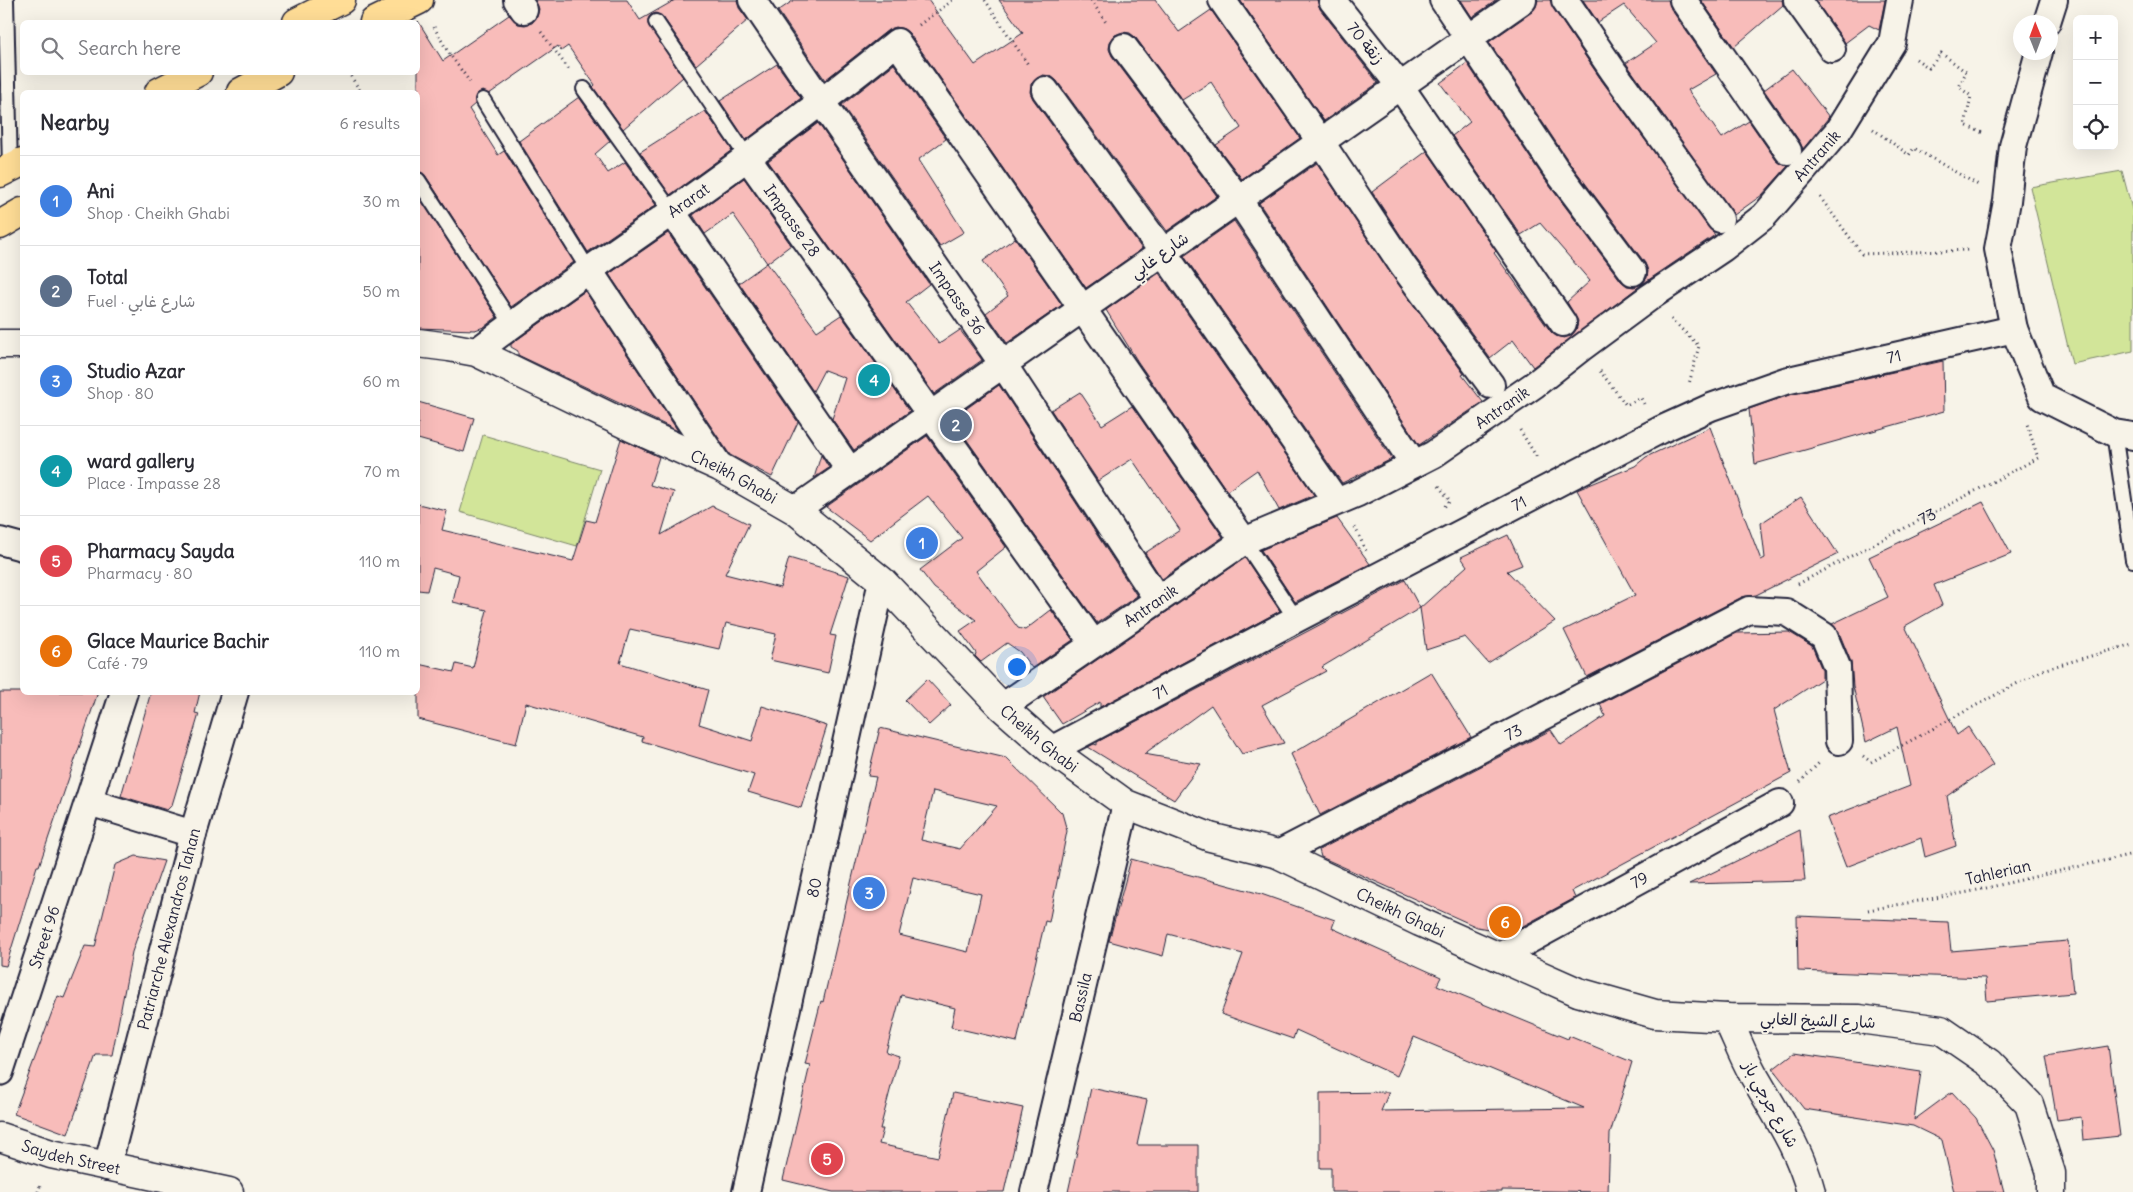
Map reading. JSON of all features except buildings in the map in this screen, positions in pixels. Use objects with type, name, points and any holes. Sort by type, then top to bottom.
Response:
[{"type":"highway","points":[[301,20],[341,0]]},
{"type":"highway","points":[[378,20],[419,0]]},
{"type":"highway","points":[[163,90],[192,75]]},
{"type":"highway","points":[[245,90],[272,75]]},
{"type":"highway","points":[[0,225],[20,213]]},
{"type":"street","name":"Impasse 36","points":[[752,0],[1003,364],[1158,600]]},
{"type":"street","points":[[1222,0],[1403,266],[1498,395]]},
{"type":"street","name":"زنقة 70","points":[[1332,0],[1400,86],[1563,323]]},
{"type":"street","points":[[1442,0],[1555,168],[1633,272]]},
{"type":"street","name":"شارع غابي","points":[[795,510],[1523,0]]},
{"type":"street","points":[[1565,0],[1619,80],[1720,219]]},
{"type":"street","points":[[1683,0],[1788,151]]},
{"type":"street","points":[[1797,0],[1832,49]]},
{"type":"street","name":"Antranik","points":[[1002,706],[1244,541],[1347,497],[1424,459],[1498,395],[1534,385],[1650,297],[1723,248],[1764,216],[1837,132],[1892,44],[1900,0]]},
{"type":"street","points":[[2049,15],[2054,0]]},
{"type":"street","name":"Ararat","points":[[476,352],[512,324],[672,212],[822,103],[897,42]]},
{"type":"street","points":[[897,42],[1244,541]]},
{"type":"street","points":[[1124,47],[1238,199],[1424,459]]},
{"type":"street","points":[[2037,60],[2013,146],[2007,202],[1998,249],[2014,329],[2042,397],[2123,435]]},
{"type":"street","points":[[1045,90],[1163,252],[1347,497]]},
{"type":"street","name":"Impasse 28","points":[[747,157],[930,416],[1094,643]]},
{"type":"street","points":[[672,212],[850,471]]},
{"type":"street","points":[[588,270],[720,467]]},
{"type":"street","name":"71","points":[[1051,750],[1455,536],[1660,430],[1711,407],[1785,381],[2014,329]]},
{"type":"street","name":"Cheikh Ghabi","points":[[420,343],[450,346],[476,352],[631,427],[720,467],[795,510],[882,581],[1002,706],[1051,750],[1126,804],[1210,837],[1278,854],[1420,922],[1578,992],[1655,1014],[1727,1018]]},
{"type":"street","points":[[0,541],[20,546]]},
{"type":"street","name":"80","points":[[746,1192],[882,581]]},
{"type":"street","name":"73","points":[[1278,854],[1749,610],[1786,612],[1824,636],[1837,667],[1839,741]]},
{"type":"street","name":"Street 96","points":[[0,1072],[123,695]]},
{"type":"street","name":"Patriarche Alexandros Tahan","points":[[107,1166],[193,834],[234,695]]},
{"type":"street","points":[[89,802],[193,834]]},
{"type":"street","name":"79","points":[[1498,957],[1780,803]]},
{"type":"street","name":"Bassila","points":[[1034,1192],[1126,804]]},
{"type":"street","name":"شارع جرجي باز","points":[[1727,1018],[1752,1072],[1793,1142],[1805,1167],[1811,1192]]},
{"type":"street","name":"شارع الشيخ الغابي","points":[[1727,1018],[1859,1018],[1941,1030],[1989,1063],[2029,1104],[2051,1173],[2051,1192]]},
{"type":"street","name":"Saydeh Street","points":[[0,1137],[51,1154],[230,1192]]},
{"type":"lane","points":[[6,0],[11,168]]},
{"type":"lane","name":"Impasse 28","points":[[656,22],[747,157]]},
{"type":"lane","points":[[584,89],[672,212]]},
{"type":"lane","points":[[483,100],[588,270]]},
{"type":"lane","points":[[420,183],[512,324]]},
{"type":"lane","points":[[2123,435],[2133,560]]},
{"type":"lane","points":[[1244,541],[1296,619]]},
{"type":"path","points":[[897,42],[953,0]]},
{"type":"path","points":[[986,0],[1045,90]]},
{"type":"path","points":[[520,5],[584,89]]},
{"type":"path","points":[[434,26],[448,52],[483,100]]},
{"type":"path","points":[[1892,44],[1929,68],[1941,53],[1966,72],[1959,87],[1971,96],[1965,125],[2013,146]]},
{"type":"path","points":[[350,75],[359,90]]},
{"type":"path","points":[[1849,112],[1909,155],[1914,148],[2007,202]]},
{"type":"path","points":[[1803,173],[1862,254],[1998,249]]},
{"type":"path","points":[[1650,297],[1699,346],[1688,383],[1711,407]]},
{"type":"path","points":[[1581,348],[1626,405],[1641,398],[1660,430]]},
{"type":"path","points":[[1498,395],[1553,486]]},
{"type":"path","name":"73","points":[[1793,587],[2038,458],[2022,407],[2042,397]]},
{"type":"path","points":[[1424,459],[1425,468],[1450,501],[1439,511],[1455,536]]},
{"type":"path","points":[[1347,497],[1347,513],[1379,576]]},
{"type":"path","points":[[1780,803],[1839,741],[1871,762],[2042,670],[2133,644]]},
{"type":"path","name":"Tahlerian","points":[[1868,910],[1969,892],[2133,854]]},
{"type":"green space","points":[[2122,171],[2133,213],[2133,351],[2072,364],[2030,187]]},
{"type":"green space","points":[[483,435],[600,469],[577,546],[460,512]]},
{"type":"place","name":"ward gallery","points":[[874,380]]},
{"type":"place","name":"Total","points":[[956,425]]},
{"type":"place","name":"Ani","points":[[922,543]]},
{"type":"place","name":"Studio Azar","points":[[869,893]]},
{"type":"place","name":"Glace Maurice Bachir","points":[[1505,922]]},
{"type":"place","name":"Pharmacy Sayda","points":[[827,1159]]}]
